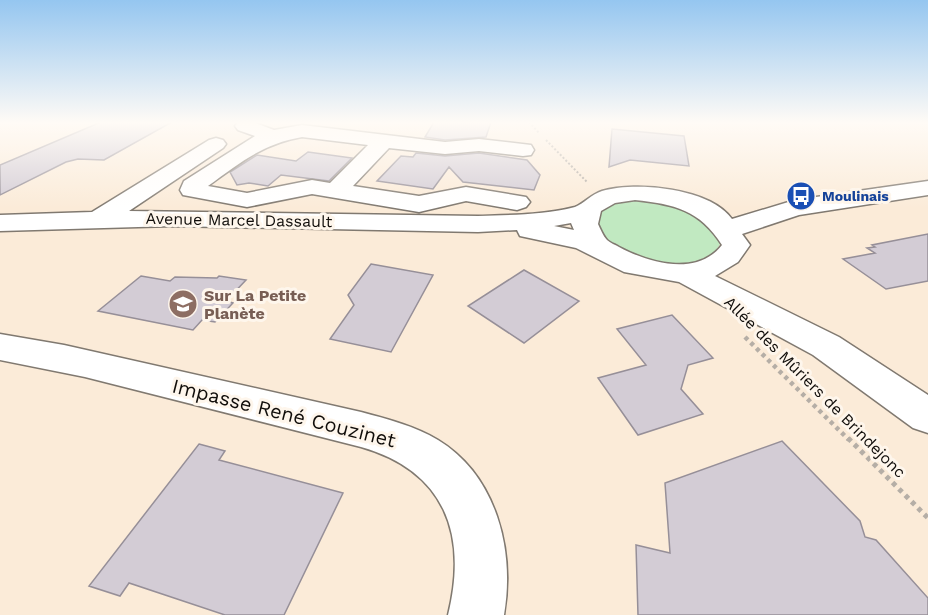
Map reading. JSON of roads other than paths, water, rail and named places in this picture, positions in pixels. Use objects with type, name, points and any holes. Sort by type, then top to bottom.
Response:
[{"type":"street","points":[[101,218],[232,151]]},
{"type":"street","points":[[244,151],[192,186],[192,190],[247,200],[304,188],[335,190],[419,204],[466,194],[517,202]]},
{"type":"street","points":[[335,190],[369,151]]},
{"type":"street","name":"Avenue Marcel Dassault","points":[[0,224],[101,218],[478,224],[525,222],[594,205],[624,193],[648,193],[696,204],[795,208],[928,188]]},
{"type":"street","points":[[888,194],[928,203]]},
{"type":"street","name":"Avenue Marcel Dassault","points":[[696,204],[717,216],[729,244]]},
{"type":"street","points":[[594,205],[582,223],[586,234],[596,246]]},
{"type":"street","name":"Avenue Marcel Dassault","points":[[478,224],[551,233],[596,246],[613,257],[635,266],[661,272],[686,273],[711,268],[729,244],[795,208]]},
{"type":"street","points":[[729,244],[750,282],[826,346],[928,416]]},
{"type":"street","points":[[686,273],[826,346]]},
{"type":"street","name":"Impasse René Couzinet","points":[[0,347],[225,397],[378,435],[420,451],[452,481],[466,499],[476,522],[481,545],[482,573],[476,615]]},
{"type":"place","name":"Moulinais","points":[[801,196]]},
{"type":"place","name":"Sur La Petite Planète","points":[[183,304]]}]
